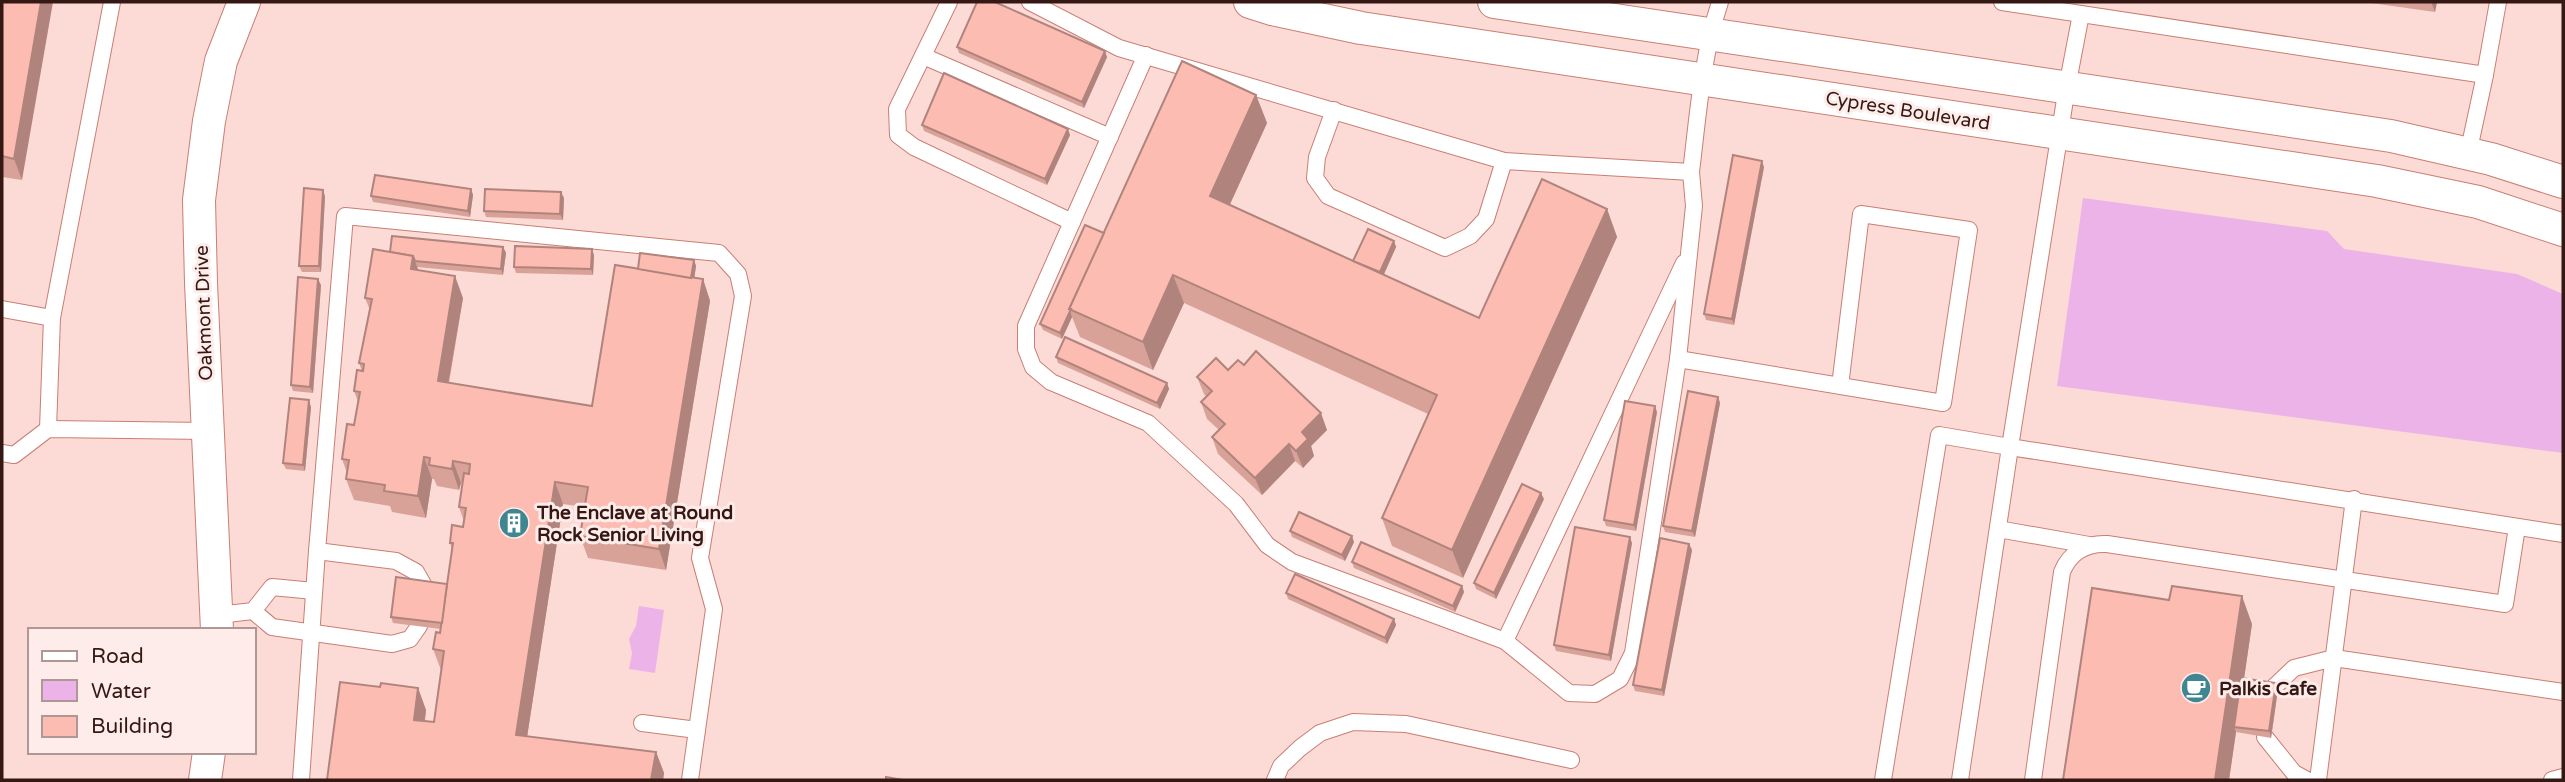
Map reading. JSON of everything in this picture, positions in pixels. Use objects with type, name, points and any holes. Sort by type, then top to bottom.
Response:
[{"type":"street","name":"Oakmont Drive","points":[[218,623],[199,200],[209,121],[221,61],[244,2]]},
{"type":"street","name":"Cypress Boulevard","points":[[1250,2],[1361,27],[2377,181],[2478,202],[2563,230]]},
{"type":"street","points":[[1494,2],[1545,6],[2391,136],[2468,153],[2563,182]]},
{"type":"street","points":[[205,780],[209,754]]},
{"type":"lane","points":[[48,429],[52,317],[112,2]]},
{"type":"lane","points":[[949,2],[897,109],[898,135],[914,147],[1072,222]]},
{"type":"lane","points":[[1030,2],[1119,48],[1504,161],[1691,172]]},
{"type":"lane","points":[[1146,55],[1026,326],[1026,348],[1033,367],[1051,382],[1147,423],[1236,504],[1266,545],[1292,562],[1505,641],[1569,693],[1595,694],[1620,680],[1633,653],[1678,359],[1694,206],[1691,172],[1701,79],[1710,33],[1720,2]]},
{"type":"lane","points":[[2002,2],[2485,75]]},
{"type":"lane","points":[[2468,153],[2498,2]]},
{"type":"lane","points":[[1960,780],[2010,447],[2081,13]]},
{"type":"lane","points":[[923,55],[1110,137]]},
{"type":"lane","points":[[1334,110],[1317,157],[1315,178],[1328,196],[1445,247],[1470,236],[1486,219],[1504,161]]},
{"type":"lane","points":[[1840,386],[1861,214],[1969,230],[1883,780]]},
{"type":"lane","points":[[301,780],[345,216],[719,253],[737,274],[743,296],[701,558],[715,609],[690,780]]},
{"type":"lane","points":[[1505,641],[1690,251]]},
{"type":"lane","points":[[2,309],[52,317]]},
{"type":"lane","points":[[1678,359],[1943,403]]},
{"type":"lane","points":[[2,453],[14,455],[48,429],[208,431]]},
{"type":"lane","points":[[1939,435],[2563,534]]},
{"type":"lane","points":[[2318,780],[2354,499]]},
{"type":"lane","points":[[1998,528],[2089,545],[2107,544],[2505,604],[2517,527]]},
{"type":"lane","points":[[2049,780],[2034,773],[2062,572],[2074,555],[2089,545]]},
{"type":"lane","points":[[317,551],[396,561],[416,572],[424,586]]},
{"type":"lane","points":[[218,623],[253,611],[272,587],[314,591]]},
{"type":"lane","points":[[253,611],[272,628],[392,643],[410,639],[419,626]]},
{"type":"lane","points":[[2273,688],[2294,668],[2334,658],[2563,692]]},
{"type":"lane","points":[[642,723],[697,730]]},
{"type":"lane","points":[[1275,780],[1281,766],[1320,733],[1353,723],[1406,724],[1571,760]]},
{"type":"lane","points":[[2265,737],[2294,774],[2306,780]]},
{"type":"lane","points":[[2552,780],[2563,778]]},
{"type":"water","points":[[2083,198],[2327,231],[2344,249],[2517,274],[2563,294],[2563,453],[2057,386]]},
{"type":"water","points":[[639,606],[664,610],[655,673],[629,669],[632,653],[629,639],[636,626]]},
{"type":"building","points":[[2,2],[41,2],[14,159],[2,156]]},
{"type":"building","points":[[977,2],[995,2],[1105,51],[1082,102],[957,47]]},
{"type":"building","points":[[1182,61],[1256,95],[1210,196],[1479,318],[1542,179],[1607,209],[1452,550],[1382,518],[1437,395],[1173,275],[1143,342],[1069,309]]},
{"type":"building","points":[[944,73],[1068,129],[1045,179],[922,125]]},
{"type":"building","points":[[1733,155],[1762,161],[1732,319],[1704,314]]},
{"type":"building","points":[[375,175],[471,189],[468,211],[371,196]]},
{"type":"building","points":[[304,188],[323,190],[319,266],[299,266]]},
{"type":"building","points":[[485,189],[561,192],[560,214],[484,211]]},
{"type":"building","points":[[1085,225],[1104,233],[1060,333],[1040,324]]},
{"type":"building","points":[[1368,229],[1394,241],[1380,272],[1353,261]]},
{"type":"building","points":[[392,236],[503,247],[501,269],[415,261],[413,256],[390,252]]},
{"type":"building","points":[[515,246],[592,249],[591,269],[514,267]]},
{"type":"building","name":"The Enclave at Round Rock Senior Living","points":[[373,249],[413,256],[411,269],[455,276],[438,381],[592,406],[615,265],[703,279],[659,549],[580,536],[588,487],[555,482],[516,735],[656,752],[651,780],[327,780],[340,682],[380,687],[381,683],[418,688],[414,720],[434,722],[444,651],[433,649],[436,632],[440,633],[453,543],[450,543],[452,525],[463,527],[466,508],[459,507],[464,473],[469,474],[470,464],[453,461],[452,469],[429,465],[430,458],[424,457],[418,496],[384,491],[385,485],[346,479],[349,460],[342,459],[347,424],[354,425],[360,392],[354,391],[357,370],[363,371],[364,364],[359,363],[372,299],[365,298]]},
{"type":"building","points":[[640,253],[694,260],[691,278],[638,269]]},
{"type":"building","points":[[298,277],[318,279],[310,387],[291,385]]},
{"type":"building","points":[[1065,337],[1167,383],[1157,403],[1056,357]]},
{"type":"building","points":[[1256,351],[1321,413],[1302,432],[1308,439],[1296,451],[1289,444],[1255,478],[1212,437],[1225,424],[1201,402],[1212,391],[1197,377],[1216,358],[1228,370],[1238,360],[1244,365]]},
{"type":"building","points":[[1688,391],[1718,397],[1692,531],[1663,526]]},
{"type":"building","points":[[290,398],[309,400],[303,465],[283,463]]},
{"type":"building","points":[[1625,401],[1655,406],[1634,525],[1604,520]]},
{"type":"building","points":[[1522,484],[1541,493],[1494,593],[1474,583]]},
{"type":"building","points":[[1299,512],[1352,536],[1342,555],[1290,531]]},
{"type":"building","points":[[1575,527],[1630,537],[1609,655],[1554,645]]},
{"type":"building","points":[[1660,538],[1689,544],[1662,690],[1633,685]]},
{"type":"building","points":[[1361,542],[1462,586],[1453,606],[1352,562]]},
{"type":"building","points":[[1295,574],[1394,619],[1385,638],[1286,593]]},
{"type":"building","points":[[396,577],[447,584],[442,623],[391,617]]},
{"type":"building","points":[[2172,586],[2242,596],[2215,780],[2063,780],[2092,588],[2169,600]]},
{"type":"building","points":[[2241,678],[2276,683],[2269,731],[2234,727]]},
{"type":"place","name":"The Enclave at Round Rock Senior Living","points":[[514,523]]},
{"type":"place","name":"Palkis Cafe","points":[[2196,688]]}]
